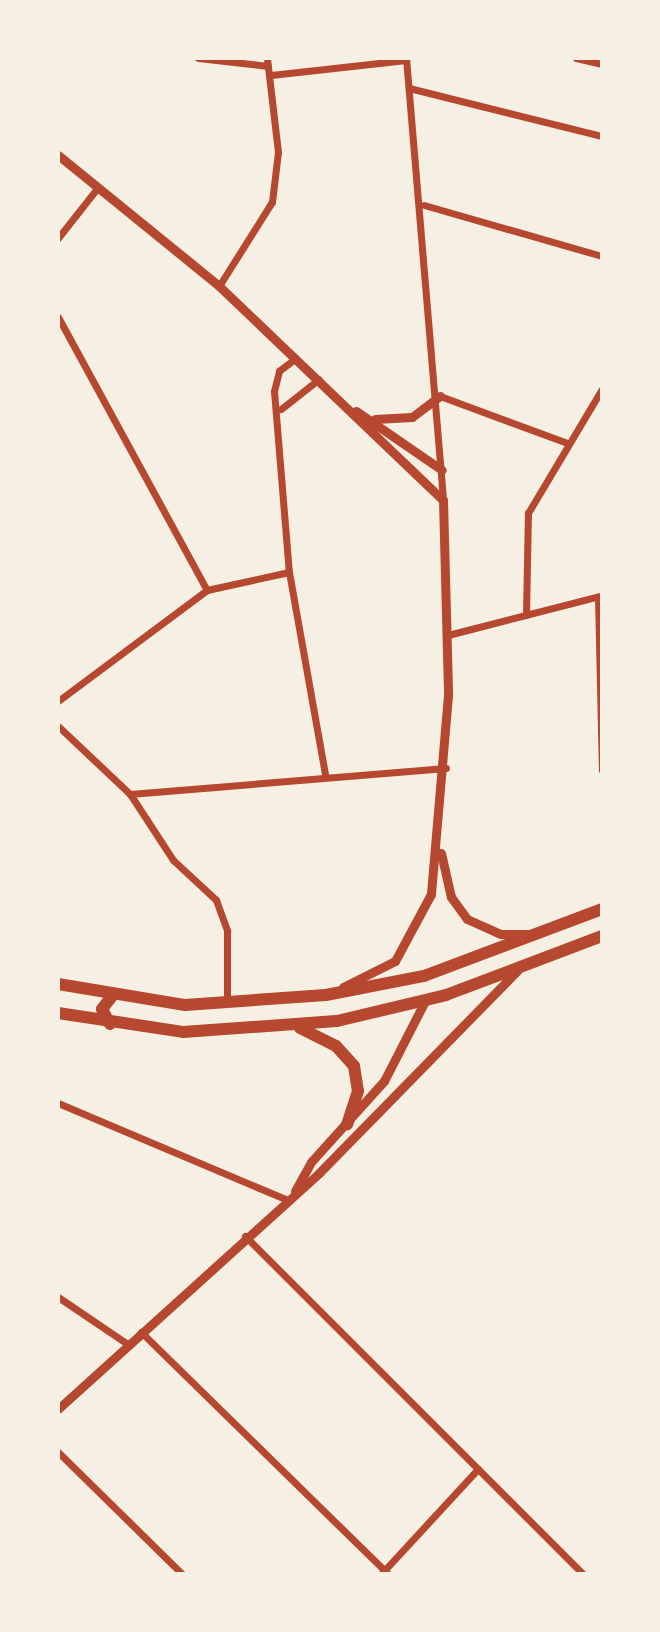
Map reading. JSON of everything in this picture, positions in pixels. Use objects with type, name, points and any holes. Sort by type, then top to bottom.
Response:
[{"type":"highway","points":[[58,984],[113,995],[227,1005],[326,995],[424,976],[602,909]]},
{"type":"highway","points":[[58,1013],[110,1024],[183,1032],[297,1027],[425,1001],[602,936]]},
{"type":"highway","points":[[424,976],[425,1001]]},
{"type":"highway","points":[[110,1024],[102,1009],[113,995]]},
{"type":"highway","points":[[297,1027],[336,1046],[354,1066],[358,1091],[347,1124]]},
{"type":"street","points":[[198,58],[267,62],[271,75],[278,152],[272,202],[219,286]]},
{"type":"street","points":[[576,58],[602,64]]},
{"type":"street","points":[[271,75],[406,59],[424,205],[440,396],[448,635],[446,768],[440,848],[426,912],[408,946],[383,969],[326,995]]},
{"type":"street","points":[[409,88],[602,136]]},
{"type":"street","points":[[58,155],[95,191],[219,286],[443,500]]},
{"type":"street","points":[[58,238],[95,191]]},
{"type":"street","points":[[424,205],[602,256]]},
{"type":"street","points":[[58,317],[207,590]]},
{"type":"street","points":[[296,358],[276,377],[281,410],[289,572],[325,775]]},
{"type":"street","points":[[281,410],[319,379]]},
{"type":"street","points":[[526,615],[528,513],[602,389]]},
{"type":"street","points":[[371,419],[401,420],[440,396]]},
{"type":"street","points":[[440,396],[567,443]]},
{"type":"street","points":[[350,408],[371,419],[442,470]]},
{"type":"street","points":[[58,701],[207,590],[289,572]]},
{"type":"street","points":[[448,635],[600,596],[602,770]]},
{"type":"street","points":[[58,726],[130,794],[154,836],[223,914],[227,1005]]},
{"type":"street","points":[[130,794],[325,775],[446,768]]},
{"type":"street","points":[[440,848],[451,897],[467,919],[501,934],[551,930]]},
{"type":"street","points":[[58,1409],[291,1197],[519,969]]},
{"type":"street","points":[[291,1197],[311,1162],[384,1081],[425,1001]]},
{"type":"street","points":[[58,1103],[291,1197]]},
{"type":"street","points":[[245,1236],[583,1574]]},
{"type":"street","points":[[58,1297],[129,1345]]},
{"type":"street","points":[[141,1332],[385,1573],[478,1469]]},
{"type":"street","points":[[58,1452],[182,1574]]}]
